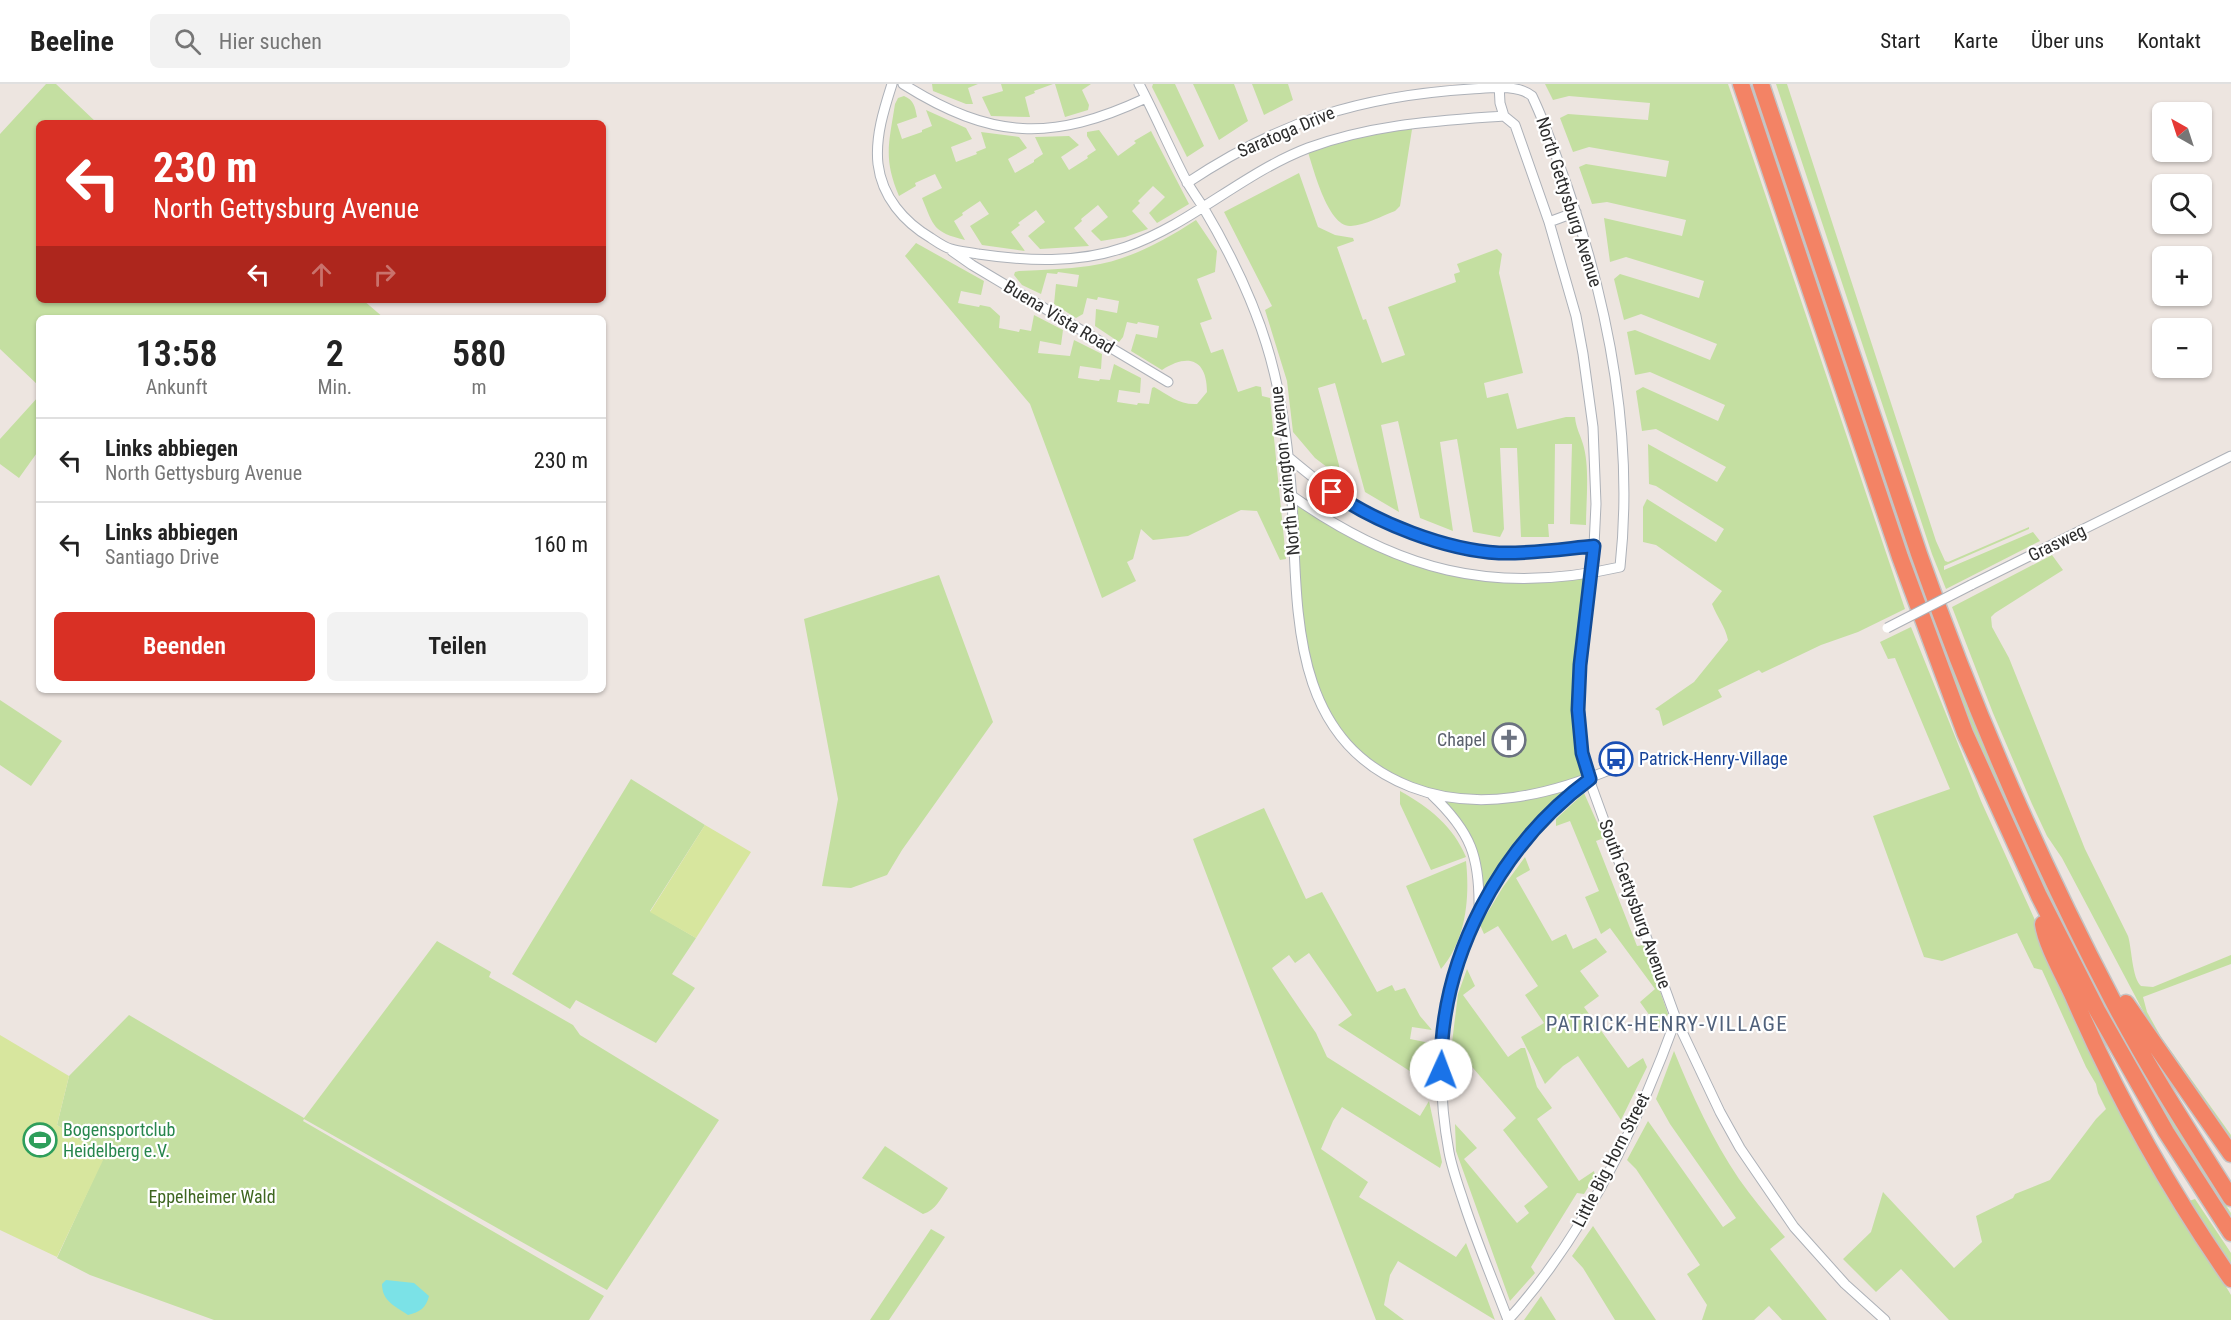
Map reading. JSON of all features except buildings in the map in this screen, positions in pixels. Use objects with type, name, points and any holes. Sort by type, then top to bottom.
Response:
[{"type":"highway","points":[[1741,84],[1877,491],[1965,733],[2039,897],[2097,1010],[2166,1132],[2231,1233]]},
{"type":"highway","points":[[1761,84],[1945,629],[1987,736],[2068,911],[2113,1001],[2183,1122],[2231,1198]]},
{"type":"highway","points":[[2039,897],[2043,928],[2085,1025],[2125,1106],[2162,1172],[2231,1279]]},
{"type":"highway","points":[[2068,911],[2096,948],[2121,996],[2155,1047],[2231,1154]]},
{"type":"street","name":"Buena Vista Road","points":[[892,84],[880,130],[878,149],[881,179],[888,196],[904,219],[982,271],[1168,382]]},
{"type":"street","points":[[903,84],[934,104],[960,115],[1019,129],[1049,129],[1076,125],[1110,115],[1146,98]]},
{"type":"street","name":"North Lexington Avenue","points":[[1139,84],[1188,183],[1243,284],[1264,335],[1274,373],[1292,496],[1301,639],[1315,689],[1329,722],[1353,751],[1368,763],[1403,784],[1430,794],[1463,799],[1501,799],[1548,791],[1590,779]]},
{"type":"street","name":"Saratoga Drive","points":[[1188,183],[1220,161],[1263,139],[1335,110],[1381,99],[1433,91],[1498,86]]},
{"type":"street","name":"North Gettysburg Avenue","points":[[1590,779],[1582,753],[1578,710],[1580,665],[1594,546],[1596,504],[1593,427],[1576,316],[1549,222],[1515,125],[1504,116],[1498,86],[1527,91],[1532,96],[1576,212],[1602,304],[1620,418],[1624,495],[1623,537],[1620,567],[1592,573]]},
{"type":"street","name":"Saratoga Drive","points":[[950,249],[1012,259],[1062,260],[1125,248],[1154,235],[1262,170],[1306,149],[1380,127],[1504,116]]},
{"type":"street","points":[[1549,222],[1576,212]]},
{"type":"street","points":[[1287,456],[1320,483],[1363,511],[1453,546],[1506,553],[1594,546]]},
{"type":"street","name":"Grasweg","points":[[1884,629],[2231,456]]},
{"type":"street","points":[[1292,496],[1341,528],[1372,544],[1447,571],[1498,579],[1592,573]]},
{"type":"street","points":[[1508,1320],[1471,1225],[1449,1153],[1441,1055],[1448,1001],[1466,942],[1479,913],[1504,870],[1534,830],[1567,795],[1590,779],[1614,768]]},
{"type":"street","name":"South Gettysburg Avenue","points":[[1590,779],[1676,1019],[1720,1112],[1765,1187],[1794,1227],[1825,1264],[1885,1320]]},
{"type":"street","name":"North Lexington Avenue","points":[[1430,794],[1452,815],[1469,841],[1475,857],[1479,884],[1479,913]]},
{"type":"street","name":"Little Big Horn Street","points":[[1508,1320],[1523,1304],[1564,1247],[1603,1183],[1662,1060],[1676,1019]]},
{"type":"green space","points":[[46,84],[56,84],[94,120],[36,120],[36,303],[366,303],[380,315],[36,315],[36,383],[0,349],[0,134]]},
{"type":"green space","points":[[932,84],[978,84],[968,88],[973,104],[966,104],[933,91]]},
{"type":"green space","points":[[1001,84],[1053,84],[1025,97],[1030,117],[991,116],[982,97],[1003,91]]},
{"type":"green space","points":[[1055,84],[1091,84],[1082,90],[1089,105],[1088,110],[1065,117]]},
{"type":"green space","points":[[1153,84],[1175,84],[1204,146],[1187,157],[1152,87]]},
{"type":"green space","points":[[1193,84],[1234,84],[1248,121],[1219,140]]},
{"type":"green space","points":[[1252,84],[1288,84],[1293,100],[1264,115]]},
{"type":"green space","points":[[1545,84],[1728,84],[1905,609],[1762,673],[1759,670],[1718,690],[1722,697],[1663,726],[1659,711],[1655,709],[1694,682],[1728,640],[1712,604],[1722,591],[1656,545],[1643,542],[1643,507],[1647,499],[1716,542],[1724,529],[1656,486],[1649,484],[1648,444],[1717,482],[1726,467],[1656,429],[1642,431],[1636,391],[1643,387],[1718,421],[1725,405],[1650,372],[1635,375],[1627,332],[1635,330],[1710,360],[1717,344],[1641,314],[1624,320],[1614,279],[1620,274],[1699,298],[1704,281],[1626,257],[1610,262],[1604,218],[1682,236],[1686,220],[1607,202],[1592,204],[1579,167],[1586,164],[1666,177],[1669,161],[1589,147],[1573,152],[1560,118],[1568,114],[1648,120],[1650,103],[1569,96],[1553,100]]},
{"type":"green space","points":[[1776,84],[1787,84],[1936,541],[1945,561],[1948,562],[2029,527],[2029,529],[1944,566],[1944,570],[2033,532],[2040,541],[1946,589],[1932,554]]},
{"type":"green space","points":[[904,96],[912,102],[917,117],[897,124],[902,139],[932,126],[926,110],[966,128],[972,139],[951,147],[956,162],[986,148],[981,132],[1019,137],[1027,148],[1008,159],[1015,173],[1043,154],[1035,137],[1069,136],[1079,145],[1061,157],[1069,170],[1096,150],[1087,132],[1099,130],[1118,156],[1136,143],[1134,141],[1151,131],[1189,204],[1157,223],[1149,213],[1165,197],[1153,186],[1138,201],[1140,203],[1132,211],[1148,229],[1125,237],[1101,241],[1091,231],[1108,217],[1098,205],[1074,228],[1089,246],[1040,249],[1028,236],[1045,222],[1036,210],[1018,223],[1020,225],[1011,232],[1025,251],[982,245],[970,226],[989,214],[980,201],[954,221],[965,240],[946,234],[932,222],[922,198],[942,188],[935,174],[915,183],[916,186],[899,196],[894,183],[889,160],[889,140],[895,104],[898,98]]},
{"type":"green space","points":[[1413,123],[1400,206],[1395,211],[1362,224],[1351,226],[1343,224],[1335,217],[1323,195],[1307,149]]},
{"type":"green space","points":[[1299,173],[1318,227],[1335,235],[1353,238],[1354,241],[1337,247],[1363,320],[1366,319],[1382,363],[1405,355],[1388,307],[1456,282],[1454,274],[1460,272],[1457,264],[1497,249],[1502,254],[1499,273],[1523,373],[1484,383],[1487,398],[1508,393],[1517,429],[1566,417],[1575,417],[1585,453],[1586,525],[1570,524],[1572,444],[1555,444],[1554,524],[1548,524],[1549,537],[1521,537],[1517,448],[1500,448],[1504,529],[1500,537],[1473,532],[1457,439],[1440,442],[1453,531],[1420,518],[1398,421],[1381,425],[1399,512],[1365,492],[1335,383],[1318,388],[1339,465],[1340,477],[1315,458],[1293,432],[1287,381],[1265,310],[1272,306],[1224,212]]},
{"type":"green space","points":[[1196,220],[1217,251],[1215,272],[1197,279],[1212,319],[1200,323],[1211,353],[1223,349],[1238,392],[1256,386],[1261,387],[1262,396],[1270,398],[1286,559],[1280,560],[1257,511],[1241,510],[1188,536],[1153,540],[1141,529],[1133,559],[1127,562],[1136,581],[1102,598],[1030,404],[905,256],[916,243],[984,281],[981,295],[961,291],[958,303],[990,307],[1000,316],[999,328],[1019,332],[1020,329],[1031,331],[1034,315],[1063,330],[1061,345],[1040,341],[1038,353],[1070,356],[1074,340],[1102,354],[1101,369],[1080,366],[1078,378],[1110,380],[1114,364],[1141,378],[1140,393],[1119,390],[1117,402],[1149,404],[1154,387],[1179,401],[1197,404],[1207,392],[1204,372],[1200,366],[1188,361],[1162,370],[1131,351],[1136,334],[1157,338],[1159,326],[1127,322],[1123,337],[1119,342],[1095,326],[1096,309],[1117,313],[1119,301],[1098,297],[1097,300],[1087,298],[1083,314],[1076,318],[1054,304],[1056,284],[1077,287],[1079,275],[1047,273],[1041,294],[1022,285],[1014,275],[1019,271],[1080,267],[1117,260],[1158,242]]},
{"type":"green space","points":[[1797,226],[1800,226],[1918,577],[1990,761],[2051,894],[2118,1024],[2154,1088],[2231,1213],[2231,1218],[2154,1096],[2118,1033],[2052,904],[1991,773],[1918,588]]},
{"type":"green space","points":[[36,399],[36,454],[19,478],[0,464],[0,439]]},
{"type":"green space","points":[[1292,496],[1374,545],[1471,576],[1592,573],[1578,686],[1589,779],[1534,830],[1479,913],[1475,857],[1440,803],[1403,784],[1340,737],[1306,661]]},
{"type":"green space","points":[[2052,555],[2063,570],[1995,613],[1991,617],[1992,627],[2009,658],[2085,849],[2128,936],[2138,982],[2141,986],[2153,987],[2231,955],[2231,964],[2143,997],[2147,1012],[2161,1037],[2231,1135],[2231,1146],[2151,1026],[2062,858],[2047,836],[1993,713],[1952,607]]},
{"type":"green space","points":[[939,575],[993,722],[902,850],[887,875],[851,888],[822,886],[838,799],[804,619]]},
{"type":"green space","points":[[1911,627],[1981,801],[2054,962],[2231,1295],[2231,1320],[1949,1320],[1901,1269],[1876,1292],[1843,1259],[1871,1232],[1883,1192],[1954,1268],[1982,1242],[1976,1216],[2013,1198],[2015,1194],[2050,1180],[2106,1109],[2042,970],[2034,968],[2017,933],[1942,961],[1924,957],[1873,816],[1950,789],[1895,658],[1888,659],[1880,642]]},
{"type":"green space","points":[[0,700],[62,741],[31,786],[0,765]]},
{"type":"green space","points":[[631,779],[705,825],[650,911],[696,938],[672,974],[695,988],[656,1043],[576,1000],[570,1009],[512,974]]},
{"type":"green space","points":[[1400,791],[1439,818],[1461,846],[1466,857],[1431,870],[1400,804]]},
{"type":"green space","points":[[1584,793],[1604,838],[1596,841],[1637,946],[1644,945],[1668,1014],[1660,1030],[1640,1002],[1655,989],[1610,928],[1601,934],[1585,897],[1599,891],[1570,821],[1556,826],[1556,819]]},
{"type":"green space","points":[[1264,808],[1306,899],[1322,892],[1377,992],[1392,985],[1395,991],[1405,988],[1420,1016],[1432,1030],[1412,1027],[1410,1039],[1430,1043],[1433,1086],[1338,1025],[1352,1015],[1309,953],[1295,963],[1289,955],[1272,968],[1316,1033],[1327,1057],[1420,1116],[1429,1101],[1442,1162],[1440,1168],[1342,1107],[1321,1149],[1368,1182],[1359,1197],[1456,1257],[1466,1243],[1495,1320],[1398,1261],[1390,1275],[1384,1305],[1404,1320],[1376,1320],[1193,839]]},
{"type":"green space","points":[[705,825],[751,852],[696,938],[650,912]]},
{"type":"green space","points":[[1525,857],[1530,870],[1516,878],[1552,941],[1566,934],[1573,949],[1596,938],[1607,952],[1580,971],[1599,996],[1584,1007],[1628,1068],[1643,1058],[1647,1067],[1621,1120],[1578,1056],[1563,1066],[1545,1084],[1521,1037],[1544,1023],[1525,995],[1538,986],[1498,926],[1484,934],[1480,925]]},
{"type":"green space","points":[[1466,861],[1466,904],[1461,932],[1449,958],[1441,969],[1406,886]]},
{"type":"green space","name":"Eppelheimer Wald","points":[[437,941],[491,972],[489,977],[573,1025],[580,1035],[719,1120],[607,1290],[304,1119],[303,1121],[604,1296],[589,1320],[214,1320],[90,1275],[57,1258],[104,1156],[57,1125],[69,1076],[129,1015],[304,1118]]},
{"type":"green space","points":[[1467,969],[1475,986],[1463,995],[1508,1057],[1521,1048],[1525,1048],[1537,1087],[1552,1108],[1537,1119],[1579,1181],[1594,1171],[1595,1176],[1584,1194],[1577,1193],[1531,1267],[1535,1273],[1510,1301],[1456,1151],[1455,1124],[1477,1148],[1464,1159],[1517,1223],[1529,1213],[1524,1206],[1548,1187],[1503,1130],[1516,1118],[1467,1061],[1453,1072],[1449,1067],[1458,994]]},
{"type":"green space","name":"Bogensportclub Heidelberg e.V.","points":[[0,1035],[69,1076],[57,1125],[105,1156],[57,1257],[0,1230]]},
{"type":"green space","points":[[1674,1051],[1703,1116],[1729,1164],[1785,1237],[1770,1249],[1827,1320],[1782,1320],[1769,1306],[1754,1320],[1702,1320],[1707,1305],[1687,1274],[1700,1265],[1636,1169],[1627,1160],[1648,1121],[1723,1227],[1736,1218],[1670,1124],[1656,1099]]},
{"type":"green space","points":[[2143,1123],[2189,1201],[2195,1199],[2231,1253],[2231,1270],[2193,1211]]},
{"type":"green space","points":[[885,1146],[948,1188],[931,1210],[923,1214],[862,1178]]},
{"type":"green space","points":[[1593,1226],[1656,1320],[1615,1320],[1583,1268],[1572,1256]]},
{"type":"green space","points":[[931,1229],[945,1237],[889,1320],[870,1320]]},
{"type":"green space","points":[[1541,1296],[1556,1320],[1524,1320]]},
{"type":"water","points":[[386,1280],[414,1283],[429,1296],[426,1304],[419,1311],[408,1315],[394,1306],[384,1295],[382,1284]]},
{"type":"place","name":"Chapel","points":[[1509,740]]},
{"type":"place","name":"Patrick-Henry-Village","points":[[1616,759]]},
{"type":"place","name":"Bogensportclub Heidelberg e.V.","points":[[40,1140]]},
{"type":"district","name":"PATRICK-HENRY-VILLAGE","points":[[1667,1024]]},
{"type":"route","points":[[1332,492],[1363,511],[1434,540],[1477,551],[1510,553],[1594,546],[1580,665],[1578,710],[1582,753],[1590,779],[1567,795],[1534,830],[1504,870],[1479,913],[1466,942],[1450,993],[1445,1018],[1441,1070]]}]
